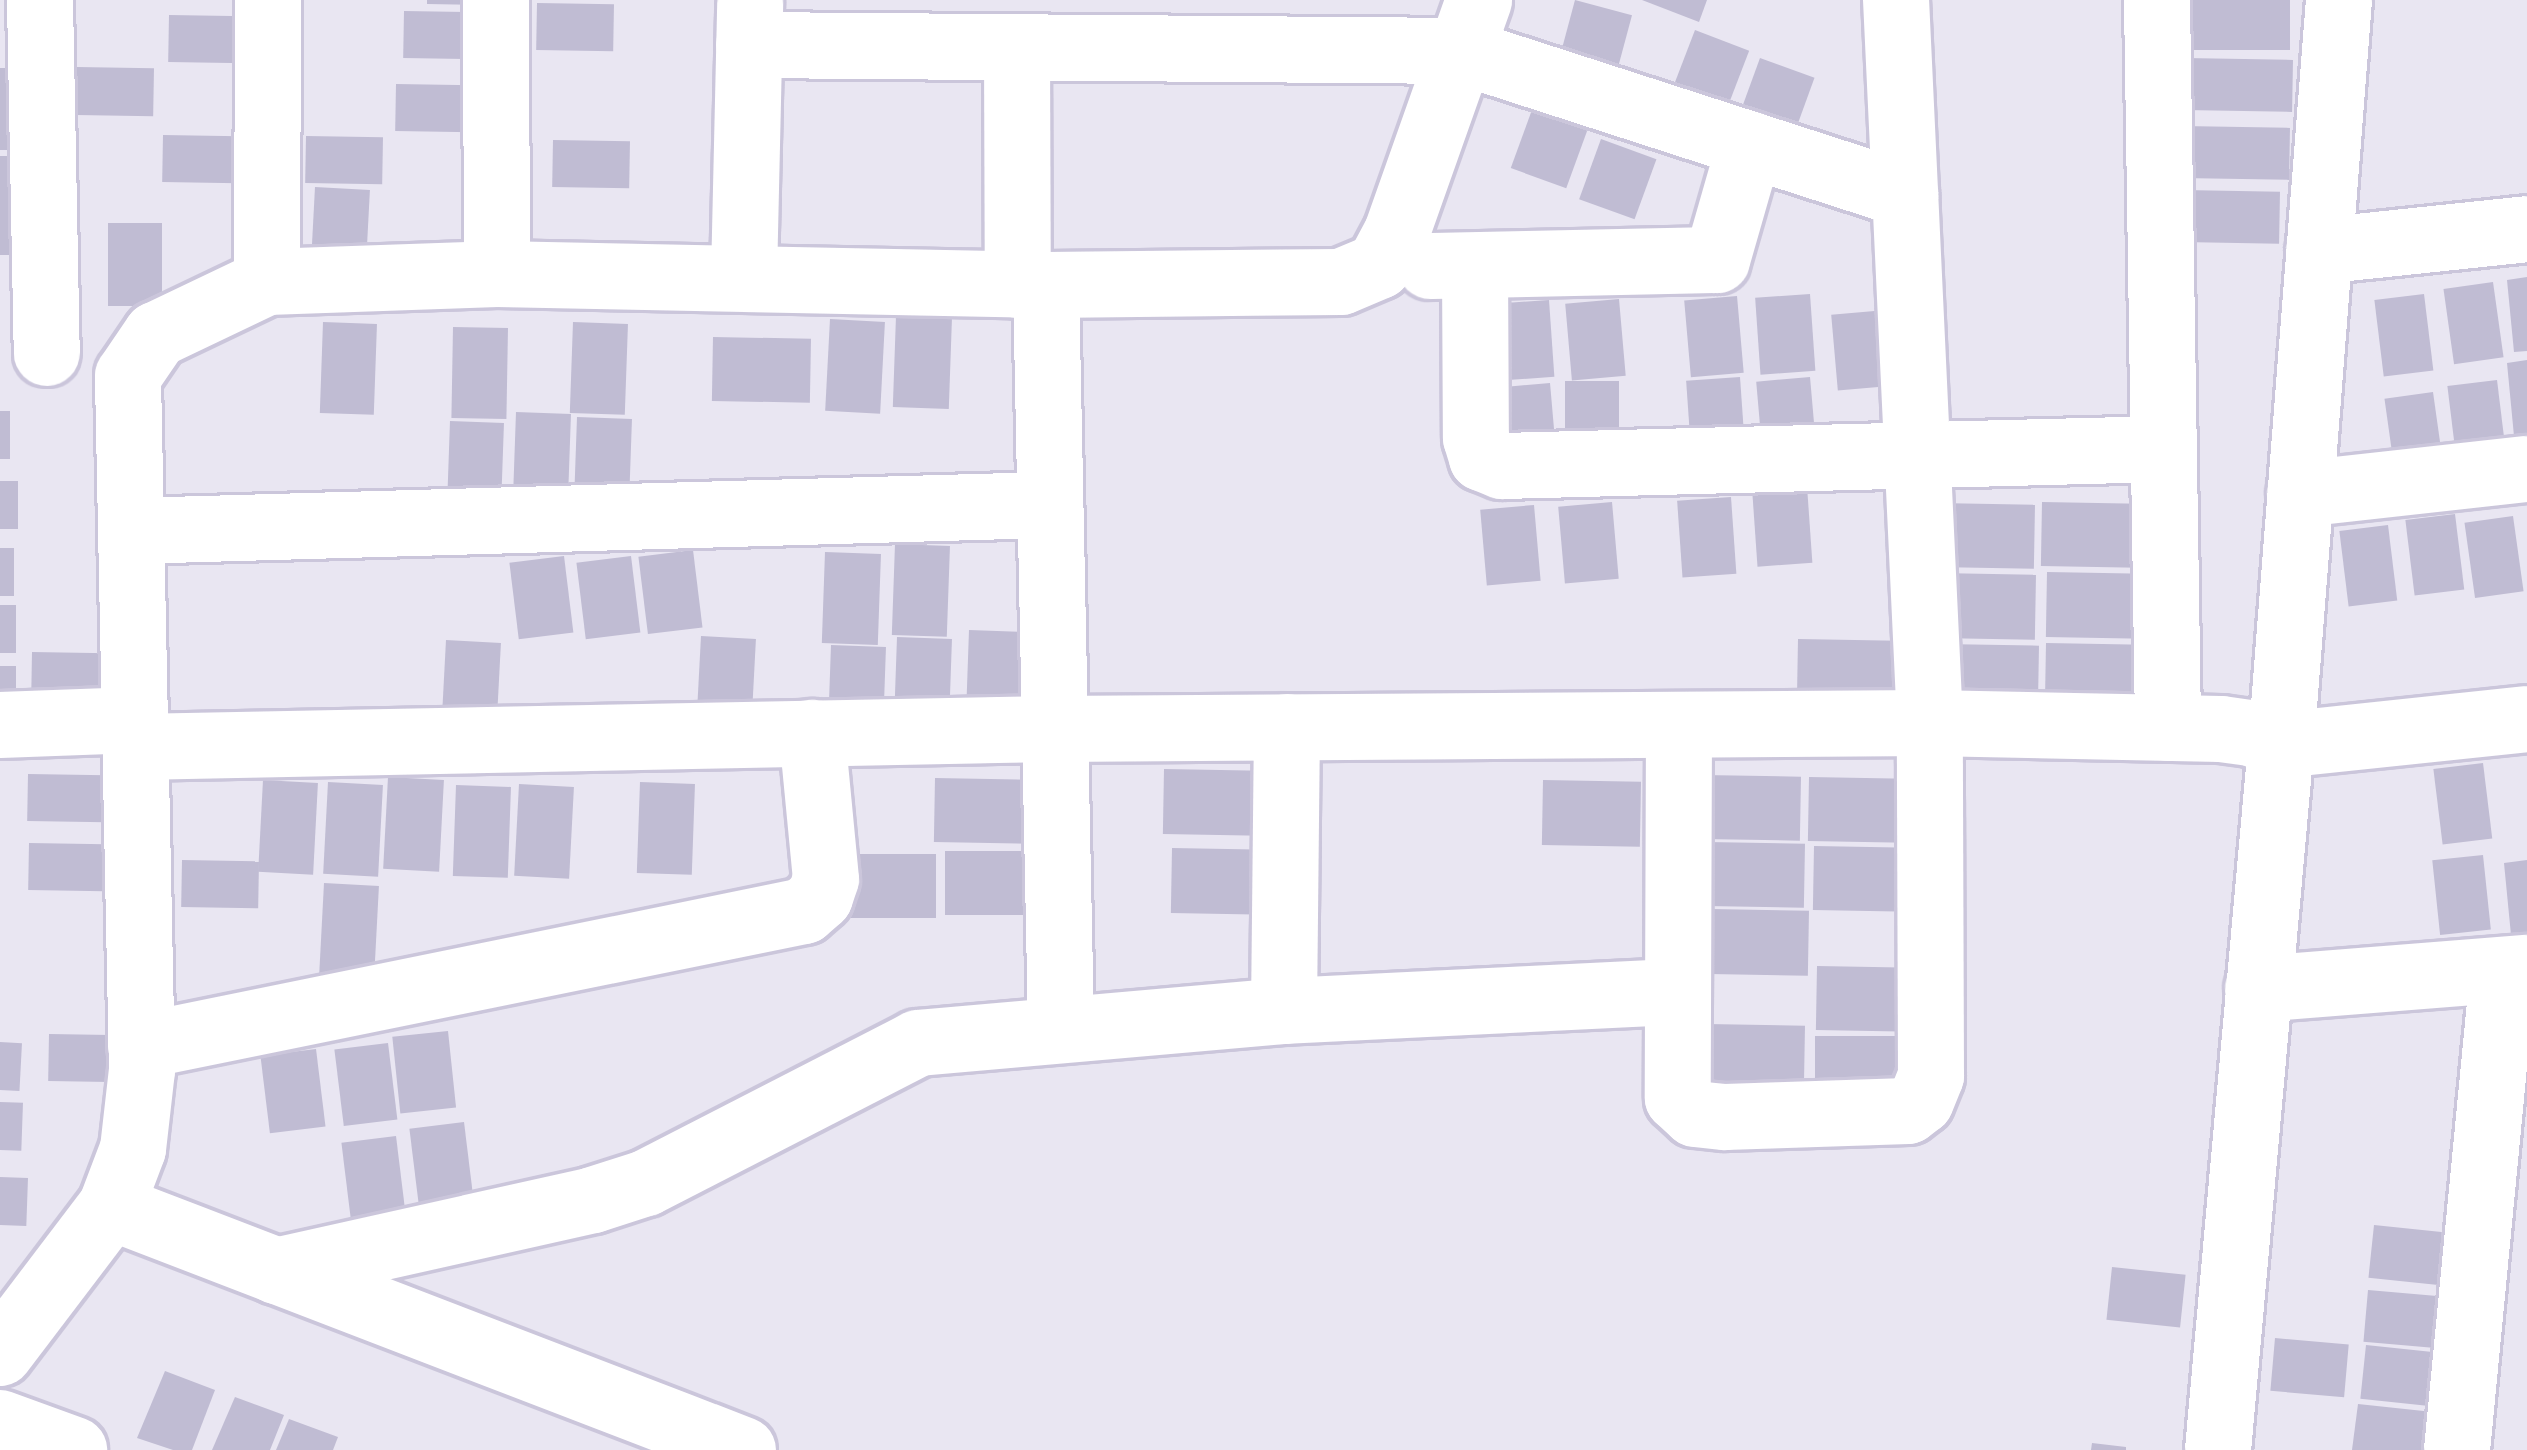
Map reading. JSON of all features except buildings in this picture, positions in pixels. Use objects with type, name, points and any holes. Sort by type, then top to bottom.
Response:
[{"type":"street","points":[[40,0],[23,354],[128,376]]},
{"type":"street","points":[[267,282],[268,0]]},
{"type":"street","points":[[496,0],[497,274]]},
{"type":"street","points":[[1679,725],[1678,1098],[1695,1114],[1908,1112],[1921,1101],[1931,1076],[1930,723],[1896,0]]},
{"type":"street","points":[[2157,0],[2168,728]]},
{"type":"street","points":[[2218,1450],[2281,745],[2339,0]]},
{"type":"street","points":[[745,277],[750,23],[1017,48],[1469,26],[1750,146],[1905,195]]},
{"type":"street","points":[[1379,266],[1397,232],[1469,26]]},
{"type":"street","points":[[1017,48],[1049,505],[1061,1027]]},
{"type":"street","points":[[0,1353],[111,1207],[133,1149],[141,1046],[128,376],[156,335],[267,282],[497,274],[1032,285],[1341,282],[1379,266],[1717,260],[1750,146]]},
{"type":"street","points":[[2319,251],[2527,229]]},
{"type":"street","points":[[1475,266],[1475,438],[1482,458],[1502,466],[2164,449]]},
{"type":"street","points":[[2300,494],[2527,469]]},
{"type":"street","points":[[133,531],[1049,505]]},
{"type":"street","points":[[0,725],[136,733],[812,733],[1930,723],[2251,733],[2281,745],[2527,718]]},
{"type":"street","points":[[1284,1011],[1287,727]]},
{"type":"street","points":[[141,1046],[804,911],[820,897],[826,880],[812,733]]},
{"type":"street","points":[[2258,988],[2515,969],[2457,1450]]},
{"type":"street","points":[[276,1270],[593,1200],[678,1169],[918,1043],[1284,1011],[1676,992]]},
{"type":"street","points":[[111,1207],[743,1450]]},
{"type":"street","points":[[0,1423],[74,1450]]}]
